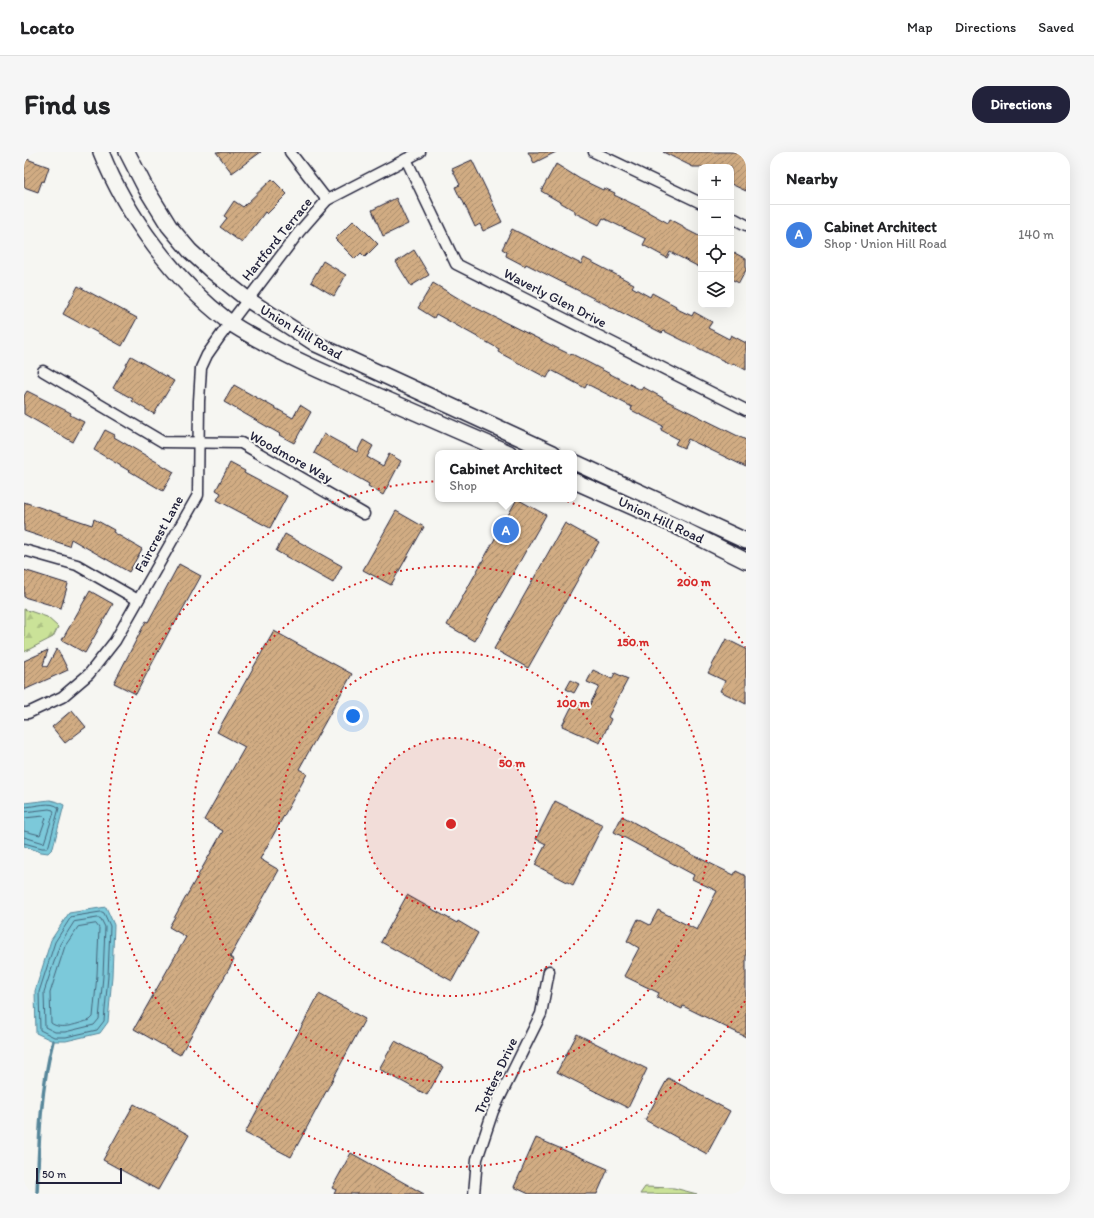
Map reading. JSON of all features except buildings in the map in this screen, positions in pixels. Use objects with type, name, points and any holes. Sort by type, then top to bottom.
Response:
[{"type":"street","name":"Union Hill Road","points":[[101,152],[121,196],[140,227],[185,281],[230,322],[270,346],[305,364],[502,450]]},
{"type":"street","name":"Union Hill Road","points":[[127,152],[145,187],[169,226],[190,251],[213,272],[247,299],[316,344],[546,450]]},
{"type":"street","points":[[290,152],[327,200]]},
{"type":"street","name":"Hartford Terrace","points":[[230,322],[299,232],[327,200],[420,152]]},
{"type":"street","points":[[594,152],[698,202]]},
{"type":"street","name":"Waverly Glen Drive","points":[[406,159],[456,264],[746,410]]},
{"type":"street","points":[[734,219],[746,225]]},
{"type":"street","name":"Faircrest Lane","points":[[24,713],[28,713],[62,697],[89,674],[115,641],[198,495],[198,442],[201,368],[207,355],[230,322]]},
{"type":"street","name":"Woodmore Way","points":[[43,371],[163,442],[241,443],[364,514]]},
{"type":"street","name":"Union Hill Road","points":[[577,463],[746,541]]},
{"type":"street","name":"Union Hill Road","points":[[577,482],[676,526],[746,561]]},
{"type":"street","points":[[24,550],[77,564],[138,600]]},
{"type":"street","name":"Trotters Drive","points":[[474,1194],[477,1159],[493,1111],[541,1014],[549,971]]},
{"type":"green space","points":[[24,609],[47,617],[58,627],[53,637],[24,652]]},
{"type":"green space","points":[[645,1187],[674,1188],[697,1194],[640,1194]]},
{"type":"water","points":[[50,800],[64,805],[53,848],[48,853],[24,846],[24,803]]},
{"type":"water","points":[[106,907],[114,925],[108,1022],[100,1033],[66,1041],[53,1041],[36,1033],[35,991],[51,940],[69,913]]},
{"type":"waterway","points":[[37,1194],[43,1098],[45,1079],[53,1041]]},
{"type":"place","name":"Cabinet Architect","points":[[506,530]]}]
